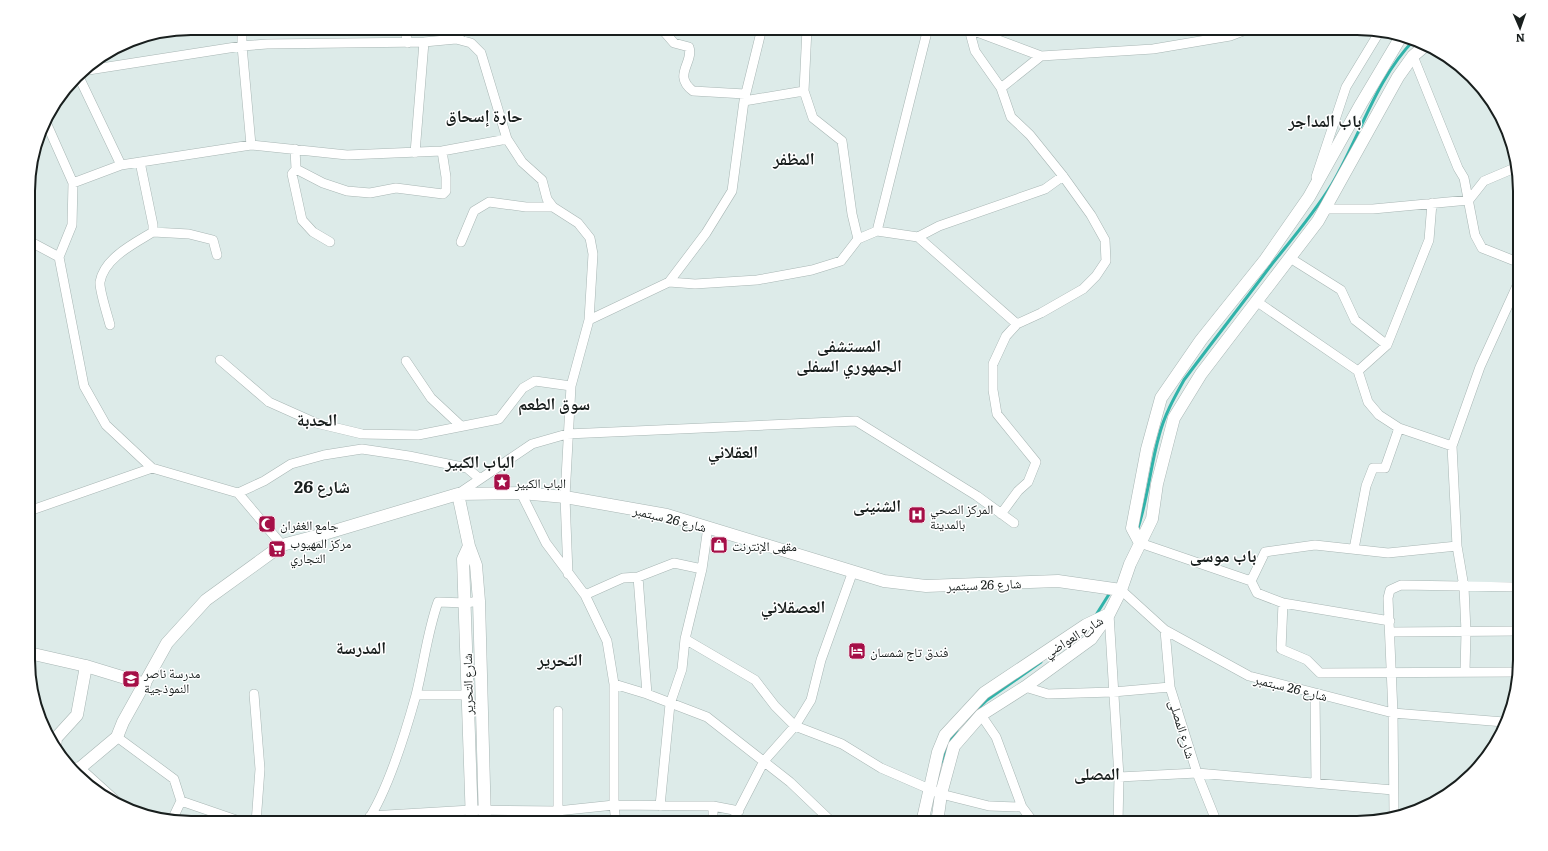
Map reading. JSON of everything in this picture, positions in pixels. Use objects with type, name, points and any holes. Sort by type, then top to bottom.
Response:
[{"type":"main road","points":[[1140,543],[1132,528],[1147,449],[1161,398],[1201,340],[1265,260],[1309,196],[1361,104],[1400,41]]},
{"type":"main road","points":[[1108,614],[1121,590],[1130,564],[1152,518],[1157,484],[1174,418],[1200,374],[1318,221],[1398,77],[1413,56],[1421,49]]},
{"type":"main road","points":[[1309,196],[1325,209]]},
{"type":"main road","name":"شارع 26 سبتمبر","points":[[79,768],[117,737],[123,722],[167,643],[206,600],[282,545],[458,494],[521,493],[565,497],[667,515],[884,581],[926,586],[1058,581],[1121,590]]},
{"type":"main road","name":"شارع التحرير","points":[[458,494],[469,546],[476,565],[480,601],[485,816]]},
{"type":"main road","name":"شارع التحرير","points":[[469,546],[463,559],[466,603],[467,695],[471,816]]},
{"type":"main road","name":"شارع العواضي","points":[[938,816],[954,746],[981,715],[1025,687],[1091,639],[1108,614]]},
{"type":"main road","name":"شارع العواضي","points":[[923,816],[938,752],[945,735],[984,693],[1086,624],[1108,614]]},
{"type":"main road","points":[[35,654],[86,666],[145,684]]},
{"type":"main road","points":[[56,738],[77,715],[86,666]]},
{"type":"street","points":[[242,35],[252,145]]},
{"type":"street","points":[[406,35],[408,42]]},
{"type":"street","points":[[456,39],[459,35]]},
{"type":"street","points":[[667,35],[674,43],[689,47],[690,51],[683,73],[687,87],[693,91],[744,98],[804,91]]},
{"type":"street","points":[[590,320],[669,282],[706,234],[732,191],[744,98],[760,35]]},
{"type":"street","points":[[807,35],[804,91],[813,118],[842,141],[852,214],[858,239]]},
{"type":"street","points":[[877,231],[926,35]]},
{"type":"street","points":[[971,35],[975,51],[1001,88],[1011,117],[1030,136],[1063,176],[1091,215],[1105,240],[1106,261],[1096,276],[1083,289],[1041,313],[1017,324],[1006,336],[993,364],[993,390],[997,414],[1036,462],[1028,482],[1018,491],[1001,514]]},
{"type":"street","points":[[987,35],[1041,56],[1153,49],[1217,35]]},
{"type":"street","points":[[1309,196],[1346,87],[1377,36]]},
{"type":"street","points":[[93,69],[242,46],[267,44],[424,42],[456,39],[471,43],[482,53],[507,139],[522,162],[542,180],[547,199],[553,207],[578,223],[590,238],[593,254],[590,320],[571,386],[567,434],[565,497],[568,574]]},
{"type":"street","points":[[415,153],[424,42]]},
{"type":"street","points":[[1001,88],[1041,56]]},
{"type":"street","points":[[1413,56],[1458,168],[1464,178],[1475,235],[1482,248],[1513,260]]},
{"type":"street","points":[[81,81],[121,165]]},
{"type":"street","points":[[48,128],[73,183],[72,224],[59,257],[84,386],[106,425],[152,468],[238,493],[282,545]]},
{"type":"street","points":[[73,183],[121,165],[252,145],[347,155],[442,151],[507,139]]},
{"type":"street","points":[[295,149],[296,169],[292,174],[302,220],[313,232],[330,242]]},
{"type":"street","points":[[296,169],[323,183],[347,190],[370,193],[396,188],[443,194],[446,191],[446,177],[442,151]]},
{"type":"street","points":[[140,162],[153,225],[153,232]]},
{"type":"street","points":[[1325,209],[1373,209],[1469,200],[1484,181],[1512,169]]},
{"type":"street","points":[[918,237],[939,226],[1045,189],[1063,176]]},
{"type":"street","points":[[461,242],[474,211],[489,202],[526,207],[553,207]]},
{"type":"street","points":[[1358,371],[1387,345],[1429,240],[1432,203]]},
{"type":"street","points":[[669,282],[696,284],[757,280],[812,270],[841,261],[858,239],[877,231],[918,237],[1017,324]]},
{"type":"street","points":[[110,325],[100,283],[104,273],[119,252],[153,232],[189,234],[213,240],[217,255]]},
{"type":"street","points":[[35,244],[59,257]]},
{"type":"street","points":[[1290,258],[1341,290],[1355,320],[1387,345]]},
{"type":"street","points":[[1466,671],[1464,588],[1458,546],[1452,446],[1480,367],[1513,294]]},
{"type":"street","points":[[1256,301],[1358,371],[1368,402],[1379,415],[1399,428],[1452,446]]},
{"type":"street","points":[[220,360],[269,402],[316,423],[362,434],[418,435],[499,419],[523,388],[534,381],[571,386]]},
{"type":"street","points":[[406,361],[431,398],[461,426]]},
{"type":"street","points":[[458,494],[532,444],[567,434],[856,421],[977,496],[1014,523]]},
{"type":"street","points":[[1354,549],[1366,486],[1373,468],[1385,468],[1399,428]]},
{"type":"street","points":[[238,493],[264,481],[291,464],[324,455],[362,449],[409,456],[466,468],[480,479]]},
{"type":"street","points":[[35,509],[152,468]]},
{"type":"street","points":[[521,493],[546,543],[585,595],[607,641],[614,684],[615,816]]},
{"type":"street","points":[[660,806],[670,704],[682,670],[685,639],[702,569],[708,527]]},
{"type":"street","points":[[1140,543],[1251,581],[1257,593],[1282,603],[1390,621]]},
{"type":"street","points":[[1251,581],[1265,552],[1315,545],[1388,553],[1458,546]]},
{"type":"street","points":[[585,595],[623,578],[638,577],[674,563],[702,569]]},
{"type":"street","points":[[736,816],[764,761],[795,726],[811,700],[821,660],[853,571]]},
{"type":"street","points":[[638,577],[647,694]]},
{"type":"street","points":[[1397,811],[1393,790],[1394,713],[1391,672],[1391,632],[1388,598],[1390,590],[1401,585],[1464,588],[1513,588]]},
{"type":"street","name":"شارع 26 سبتمبر","points":[[1121,590],[1165,630],[1248,676],[1394,713],[1500,722]]},
{"type":"street","points":[[369,816],[392,767],[416,695],[432,619],[438,602],[466,603],[480,601]]},
{"type":"street","points":[[1282,603],[1281,649],[1307,660],[1320,674],[1466,671],[1513,672]]},
{"type":"street","points":[[1108,614],[1119,777],[1118,816]]},
{"type":"street","name":"شارع المصلى","points":[[1165,630],[1170,687],[1197,773],[1214,816]]},
{"type":"street","points":[[1391,632],[1513,631]]},
{"type":"street","points":[[685,639],[755,680],[775,706],[795,726],[842,744],[881,768],[942,794],[989,806],[1022,807]]},
{"type":"street","points":[[614,684],[647,694],[707,717],[790,782],[826,816]]},
{"type":"street","points":[[1025,687],[1048,694],[1113,692],[1170,687]]},
{"type":"street","points":[[1315,693],[1316,783]]},
{"type":"street","points":[[254,694],[260,769],[257,816]]},
{"type":"street","points":[[416,695],[467,695]]},
{"type":"street","points":[[557,816],[558,711]]},
{"type":"street","points":[[981,715],[996,737],[1022,807],[1029,816]]},
{"type":"street","points":[[117,737],[174,779],[181,801],[174,815]]},
{"type":"street","points":[[1119,777],[1197,773],[1393,790]]},
{"type":"street","points":[[181,801],[225,816]]},
{"type":"street","points":[[402,816],[471,810],[557,811],[614,805],[713,806],[738,811]]},
{"type":"street","points":[[713,806],[713,816]]},
{"type":"waterway","points":[[1137,531],[1144,507],[1153,460],[1161,429],[1170,407],[1184,380],[1318,205],[1342,166],[1378,91],[1400,56],[1410,44]]},
{"type":"waterway","points":[[1096,615],[1111,591]]},
{"type":"waterway","points":[[966,720],[987,700],[1041,662]]},
{"type":"waterway","points":[[941,763],[948,745],[957,730]]},
{"type":"place","name":"الباب الكبير","points":[[502,482]]},
{"type":"place","name":"المركز الصحي بالمدينة","points":[[917,515]]},
{"type":"place","name":"جامع الغفران","points":[[267,524]]},
{"type":"place","name":"مقهى الإنترنت","points":[[719,545]]},
{"type":"place","name":"مركز المهيوب التجاري","points":[[277,549]]},
{"type":"place","name":"فندق تاج شمسان","points":[[857,651]]},
{"type":"place","name":"مدرسة ناصر النموذجية","points":[[131,679]]},
{"type":"district","name":"حارة إسحاق","points":[[484,114]]},
{"type":"district","name":"باب المداجر","points":[[1325,119]]},
{"type":"district","name":"المظفر","points":[[794,157]]},
{"type":"district","name":"المستشفى الجمهوري السفلى","points":[[849,354]]},
{"type":"district","name":"سوق الطعم","points":[[554,402]]},
{"type":"district","name":"الحدبة","points":[[317,418]]},
{"type":"district","name":"العقلاني","points":[[733,450]]},
{"type":"district","name":"الباب الكبير","points":[[480,460]]},
{"type":"district","name":"شارع 26","points":[[322,485]]},
{"type":"district","name":"الشنينى","points":[[877,504]]},
{"type":"district","name":"باب موسى","points":[[1223,554]]},
{"type":"district","name":"العصقلاني","points":[[793,605]]},
{"type":"district","name":"المدرسة","points":[[361,646]]},
{"type":"district","name":"التحرير","points":[[560,658]]},
{"type":"district","name":"المصلى","points":[[1097,772]]}]
